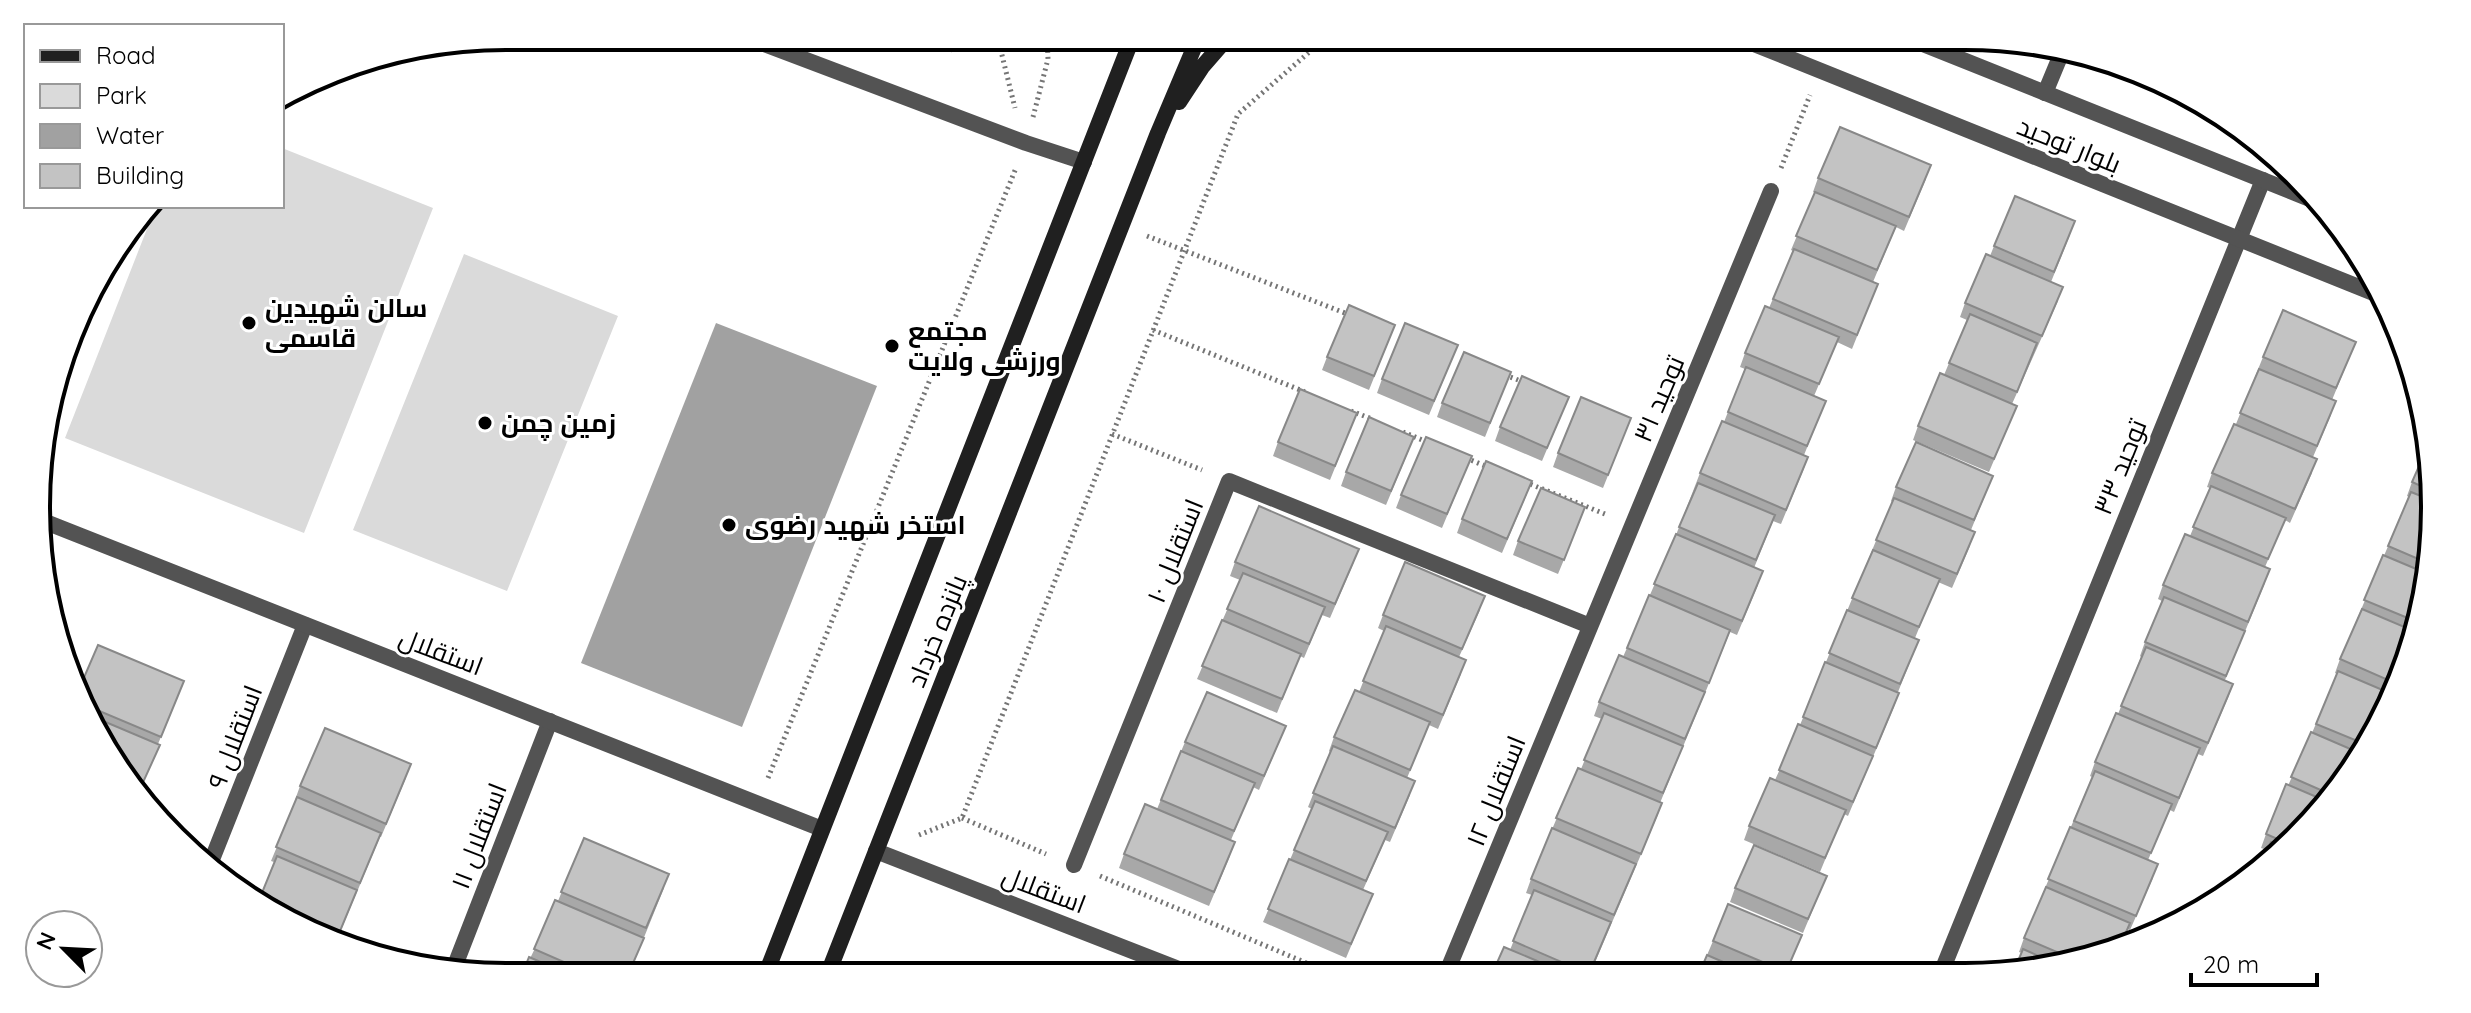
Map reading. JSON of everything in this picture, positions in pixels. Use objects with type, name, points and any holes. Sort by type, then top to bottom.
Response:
[{"type":"main road","points":[[1118,75],[1119,50]]},
{"type":"main road","name":"پانزده خرداد","points":[[770,963],[1128,50]]},
{"type":"main road","name":"پانزده خرداد","points":[[832,963],[1193,50]]},
{"type":"main road","points":[[1158,133],[1217,50]]},
{"type":"street","points":[[789,50],[1026,143],[1084,162]]},
{"type":"street","name":"بلوار توحید","points":[[1770,50],[2366,290]]},
{"type":"street","name":"بلوار توحید","points":[[1938,50],[2296,193]]},
{"type":"street","points":[[2045,93],[2059,60]]},
{"type":"street","name":"توحید ۳۳","points":[[1945,963],[2263,180]]},
{"type":"street","name":"توحید ۳۱","points":[[1590,626],[1771,191]]},
{"type":"street","name":"استقلال ۱۰","points":[[1074,865],[1229,481],[1590,626]]},
{"type":"street","name":"استقلال","points":[[51,524],[822,829]]},
{"type":"street","name":"استقلال ۹","points":[[213,856],[305,625]]},
{"type":"street","name":"استقلال ۱۲","points":[[1451,963],[1590,626]]},
{"type":"street","name":"استقلال ۱۱","points":[[457,960],[550,721]]},
{"type":"street","name":"استقلال","points":[[876,851],[1163,963]]},
{"type":"path","points":[[1001,50],[1026,143]]},
{"type":"path","points":[[758,804],[1026,143],[1048,59],[1048,50]]},
{"type":"path","points":[[962,818],[1238,114],[1312,50]]},
{"type":"path","points":[[1771,191],[1821,70]]},
{"type":"path","points":[[1122,226],[1360,319]]},
{"type":"path","points":[[1153,330],[1313,395]]},
{"type":"path","points":[[1492,370],[1536,387]]},
{"type":"path","points":[[1342,407],[1385,425]]},
{"type":"path","points":[[1400,431],[1429,442]]},
{"type":"path","points":[[1112,434],[1229,481]]},
{"type":"path","points":[[1458,454],[1501,472]]},
{"type":"path","points":[[1516,478],[1632,525]]},
{"type":"path","points":[[876,851],[962,818],[1307,963]]},
{"type":"green space","name":"سالن شهیدین قاسمی","points":[[284,149],[433,208],[304,533],[65,438],[150,222],[161,208],[284,208]]},
{"type":"green space","name":"زمین چمن","points":[[464,254],[618,316],[507,591],[353,530]]},
{"type":"water","name":"استخر شهید رضوی","points":[[716,323],[877,386],[742,727],[581,663]]},
{"type":"building","points":[[1840,127],[1931,165],[1909,217],[1818,178]]},
{"type":"building","points":[[1815,192],[1896,226],[1877,270],[1796,236]]},
{"type":"building","points":[[2015,196],[2075,221],[2054,272],[1994,246]]},
{"type":"building","points":[[1794,249],[1878,284],[1857,335],[1773,299]]},
{"type":"building","points":[[1986,254],[2063,287],[2042,336],[1965,303]]},
{"type":"building","points":[[1349,305],[1395,325],[1374,376],[1327,357]]},
{"type":"building","points":[[1765,306],[1839,337],[1819,384],[1745,353]]},
{"type":"building","points":[[2283,310],[2356,342],[2336,388],[2263,357]]},
{"type":"building","points":[[1970,314],[2037,343],[2017,392],[1949,363]]},
{"type":"building","points":[[1405,323],[1458,345],[1434,401],[1382,379]]},
{"type":"building","points":[[1464,352],[1511,372],[1490,423],[1442,403]]},
{"type":"building","points":[[1746,367],[1826,401],[1807,446],[1728,412]]},
{"type":"building","points":[[2259,369],[2336,401],[2317,446],[2240,413]]},
{"type":"building","points":[[1940,373],[2017,406],[1994,459],[1918,426]]},
{"type":"building","points":[[1522,376],[1569,397],[1547,448],[1500,427]]},
{"type":"building","points":[[1300,389],[1357,413],[1335,466],[1278,442]]},
{"type":"building","points":[[1581,397],[1631,418],[1608,475],[1558,453]]},
{"type":"building","points":[[1369,417],[1414,437],[1391,491],[1346,472]]},
{"type":"building","points":[[1722,421],[1808,457],[1786,510],[1700,473]]},
{"type":"building","points":[[2234,424],[2317,459],[2295,509],[2212,473]]},
{"type":"building","points":[[1426,437],[1472,456],[1447,514],[1401,495]]},
{"type":"building","points":[[1916,442],[1993,476],[1974,520],[1896,487]]},
{"type":"building","points":[[1486,461],[1532,481],[1507,539],[1462,519]]},
{"type":"building","points":[[2419,466],[2420,486],[2412,482]]},
{"type":"building","points":[[1698,483],[1775,515],[1756,560],[1679,527]]},
{"type":"building","points":[[2211,486],[2286,518],[2268,559],[2193,527]]},
{"type":"building","points":[[1541,488],[1585,507],[1564,560],[1518,541]]},
{"type":"building","points":[[2411,492],[2421,496],[2418,559],[2388,546]]},
{"type":"building","points":[[1894,498],[1975,532],[1957,574],[1876,540]]},
{"type":"building","points":[[1259,506],[1359,549],[1335,604],[1235,562]]},
{"type":"building","points":[[1676,534],[1763,571],[1742,621],[1654,584]]},
{"type":"building","points":[[2185,534],[2270,569],[2248,622],[2163,585]]},
{"type":"building","points":[[1873,550],[1940,579],[1919,627],[1852,598]]},
{"type":"building","points":[[2383,555],[2416,569],[2407,618],[2364,600]]},
{"type":"building","points":[[1405,562],[1485,596],[1462,649],[1383,615]]},
{"type":"building","points":[[1243,573],[1325,607],[1309,644],[1227,609]]},
{"type":"building","points":[[1649,595],[1730,630],[1709,683],[1627,648]]},
{"type":"building","points":[[2164,597],[2245,631],[2226,676],[2145,642]]},
{"type":"building","points":[[2362,609],[2404,627],[2387,679],[2340,659]]},
{"type":"building","points":[[1847,610],[1919,640],[1900,684],[1829,653]]},
{"type":"building","points":[[1222,620],[1301,654],[1282,699],[1202,666]]},
{"type":"building","points":[[1386,626],[1466,660],[1443,715],[1363,681]]},
{"type":"building","points":[[98,645],[184,681],[161,737],[98,711],[84,678]]},
{"type":"building","points":[[2146,647],[2233,684],[2208,743],[2121,706]]},
{"type":"building","points":[[1619,655],[1705,692],[1685,739],[1599,702]]},
{"type":"building","points":[[1825,662],[1899,693],[1876,748],[1803,717]]},
{"type":"building","points":[[2338,671],[2382,690],[2356,741],[2316,724]]},
{"type":"building","points":[[1355,690],[1430,722],[1410,770],[1334,737]]},
{"type":"building","points":[[1207,692],[1286,726],[1264,776],[1185,742]]},
{"type":"building","points":[[1604,713],[1683,746],[1663,793],[1584,760]]},
{"type":"building","points":[[2116,713],[2200,748],[2179,798],[2095,762]]},
{"type":"building","points":[[104,721],[160,745],[143,783]]},
{"type":"building","points":[[1798,724],[1873,756],[1853,802],[1779,770]]},
{"type":"building","points":[[325,728],[411,764],[386,824],[300,786]]},
{"type":"building","points":[[2311,732],[2351,749],[2322,790],[2291,777]]},
{"type":"building","points":[[1333,746],[1415,781],[1395,828],[1313,793]]},
{"type":"building","points":[[1181,751],[1255,783],[1234,831],[1161,800]]},
{"type":"building","points":[[1578,768],[1662,803],[1641,854],[1556,818]]},
{"type":"building","points":[[2095,771],[2172,804],[2151,853],[2074,821]]},
{"type":"building","points":[[1770,778],[1846,810],[1825,858],[1749,826]]},
{"type":"building","points":[[2286,784],[2316,797],[2277,839],[2266,834]]},
{"type":"building","points":[[297,797],[381,833],[360,883],[276,847]]},
{"type":"building","points":[[1315,801],[1388,832],[1366,881],[1294,850]]},
{"type":"building","points":[[1145,804],[1235,842],[1214,892],[1124,854]]},
{"type":"building","points":[[2070,827],[2158,864],[2136,916],[2048,879]]},
{"type":"building","points":[[1552,828],[1636,864],[1614,915],[1531,879]]},
{"type":"building","points":[[584,838],[669,874],[646,928],[561,892]]},
{"type":"building","points":[[1754,845],[1827,876],[1808,919],[1735,888]]},
{"type":"building","points":[[277,856],[357,890],[340,931],[262,892]]},
{"type":"building","points":[[1289,859],[1373,894],[1351,944],[1268,909]]},
{"type":"building","points":[[2046,887],[2130,923],[2126,933],[2059,953],[2024,938]]},
{"type":"building","points":[[1534,890],[1611,922],[1594,963],[1564,963],[1513,941]]},
{"type":"building","points":[[555,900],[644,938],[633,963],[566,963],[534,949]]},
{"type":"building","points":[[1728,904],[1802,935],[1790,963],[1765,963],[1713,941]]},
{"type":"building","points":[[1504,947],[1542,963],[1497,963]]},
{"type":"building","points":[[2023,949],[2040,956],[2024,959],[2019,960]]},
{"type":"building","points":[[1707,955],[1726,963],[1704,963]]},
{"type":"building","points":[[529,957],[543,963],[527,963]]},
{"type":"place","name":"سالن شهیدین قاسمی","points":[[249,323]]},
{"type":"place","name":"مجتمع ورزشی ولایت","points":[[892,346]]},
{"type":"place","name":"زمین چمن","points":[[485,423]]},
{"type":"place","name":"استخر شهید رضوی","points":[[729,525]]}]
